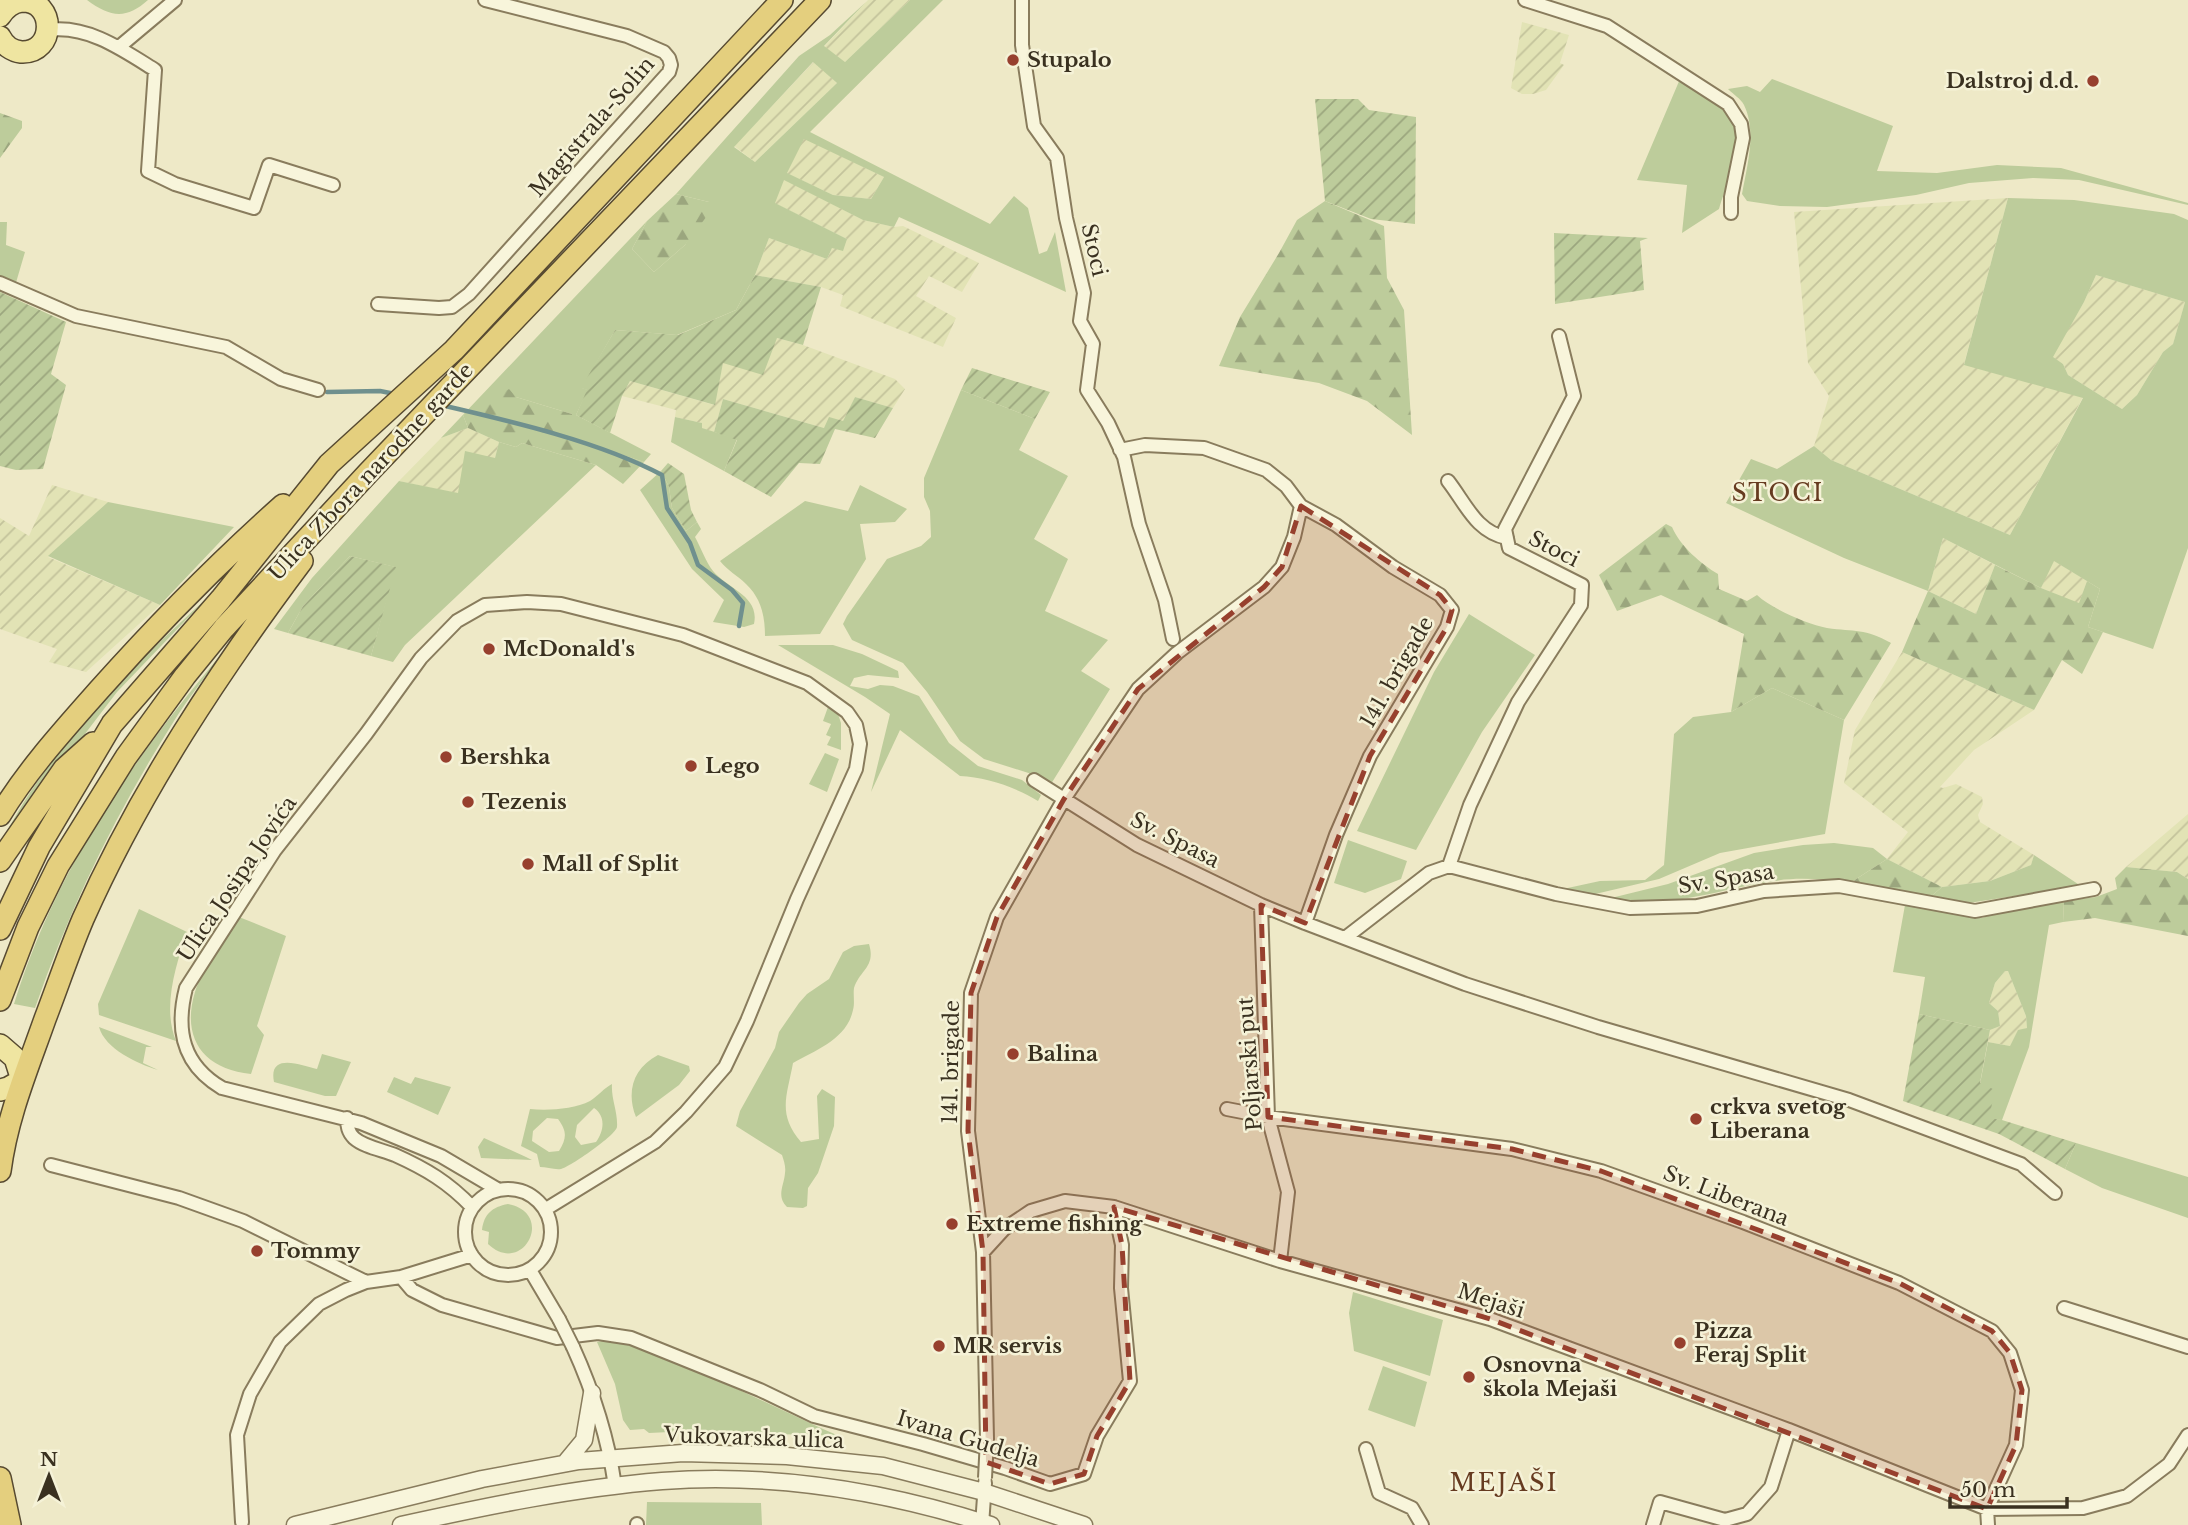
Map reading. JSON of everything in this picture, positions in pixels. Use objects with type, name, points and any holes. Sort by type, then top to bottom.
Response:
[{"type":"highway","name":"Ulica Zbora narodne garde","points":[[0,929],[40,847],[112,724],[221,600],[329,464],[454,350],[782,0]]},
{"type":"highway","name":"Ulica Zbora narodne garde","points":[[0,1000],[28,927],[58,866],[85,820],[150,722],[224,628],[368,472],[820,0]]},
{"type":"highway","points":[[0,815],[45,750],[133,652],[230,552],[329,464]]},
{"type":"highway","points":[[0,1171],[7,1127],[55,987],[84,918],[136,813],[202,701],[368,472]]},
{"type":"highway","points":[[0,862],[64,769],[112,724]]},
{"type":"highway","points":[[0,1478],[10,1525]]},
{"type":"main road","points":[[0,64],[17,59],[41,45],[59,0]]},
{"type":"main road","points":[[0,16],[6,8],[20,1],[34,4],[46,14],[48,26]]},
{"type":"main road","points":[[0,37],[9,48],[16,51],[34,50]]},
{"type":"main road","points":[[0,1045],[15,1058],[22,1080],[0,1090]]},
{"type":"street","points":[[119,47],[175,0]]},
{"type":"street","name":"Magistrala-Solin","points":[[378,304],[452,307],[469,294],[669,72],[671,65],[664,52],[627,36],[485,0]]},
{"type":"street","name":"Stoci","points":[[1022,0],[1022,46],[1034,125],[1057,158],[1066,218],[1084,293],[1080,321],[1093,344],[1087,390],[1108,423],[1120,450]]},
{"type":"street","points":[[1525,0],[1608,26],[1728,104],[1741,124],[1743,138],[1731,197],[1731,213]]},
{"type":"street","points":[[48,26],[75,30],[119,47],[155,70],[148,171],[175,184],[254,208],[269,165],[333,185]]},
{"type":"street","points":[[0,282],[76,316],[226,347],[281,379],[318,390]]},
{"type":"street","name":"Stoci","points":[[1449,866],[1470,805],[1518,702],[1581,605],[1582,585],[1509,548],[1505,529],[1574,396],[1559,336]]},
{"type":"street","name":"141. brigade","points":[[1120,450],[1145,445],[1204,448],[1266,470],[1286,486],[1301,506],[1336,525],[1393,567],[1440,595],[1452,610],[1447,627],[1370,756],[1336,835],[1304,923]]},
{"type":"street","points":[[1120,450],[1139,524],[1165,600],[1173,639]]},
{"type":"street","points":[[1448,481],[1478,524],[1495,536],[1507,538]]},
{"type":"street","name":"141. brigade","points":[[985,1524],[983,1252],[968,1131],[971,993],[997,917],[1064,799],[1138,689],[1177,653],[1264,587],[1282,567],[1301,506]]},
{"type":"street","name":"Ulica Josipa Jovića","points":[[347,1118],[222,1088],[210,1081],[192,1062],[186,1048],[180,1024],[186,988],[275,850],[366,734],[421,658],[457,621],[485,606],[527,602],[561,604],[683,635],[807,683],[847,712],[856,725],[860,744],[856,769],[725,1067],[686,1112],[654,1142],[546,1209]]},
{"type":"street","name":"Sv. Spasa","points":[[1034,780],[1137,845],[1304,923],[1478,989],[1849,1100],[2021,1164],[2055,1193]]},
{"type":"street","points":[[1346,938],[1429,873],[1449,866]]},
{"type":"street","name":"Sv. Spasa","points":[[1449,866],[1556,894],[1630,908],[1697,906],[1764,891],[1839,886],[1975,911],[2094,889]]},
{"type":"street","name":"Poljarski put","points":[[1261,905],[1268,1118],[1288,1192],[1280,1261]]},
{"type":"street","name":"Sv. Liberana","points":[[1227,1109],[1268,1118],[1513,1149],[1601,1171],[1743,1222],[1899,1283],[1992,1331],[2010,1353],[2022,1390],[2016,1446],[1987,1508],[1988,1525]]},
{"type":"street","points":[[472,1207],[453,1186],[434,1175],[355,1140],[348,1130],[347,1118],[441,1156],[498,1189]]},
{"type":"street","points":[[51,1165],[178,1198],[243,1221],[366,1282]]},
{"type":"street","points":[[498,1189],[525,1191],[546,1209],[552,1236],[541,1261],[530,1270],[504,1275],[492,1272],[480,1265],[466,1244],[467,1218],[472,1207],[479,1199],[498,1189]]},
{"type":"street","name":"Mejaši","points":[[983,1252],[1004,1229],[1031,1211],[1065,1201],[1114,1208],[1280,1261],[1490,1319],[1789,1430],[1987,1508]]},
{"type":"street","name":"Ivana Gudelja","points":[[401,1277],[412,1290],[442,1305],[557,1338],[598,1333],[631,1338],[760,1390],[814,1416],[923,1444],[1050,1484],[1084,1474],[1097,1436],[1130,1381],[1121,1288],[1122,1245],[1114,1208]]},
{"type":"street","points":[[242,1522],[237,1435],[250,1394],[280,1342],[319,1304],[366,1282],[401,1277],[472,1255]]},
{"type":"street","points":[[530,1270],[559,1319],[592,1393],[611,1458],[615,1486]]},
{"type":"street","points":[[2064,1308],[2188,1347]]},
{"type":"street","points":[[565,1463],[584,1440],[592,1393]]},
{"type":"street","points":[[1653,1525],[1660,1502],[1725,1520],[1747,1514],[1771,1487],[1789,1430]]},
{"type":"street","points":[[1987,1508],[2083,1508],[2127,1496],[2169,1465],[2188,1435]]},
{"type":"street","points":[[1366,1449],[1379,1493],[1412,1507],[1422,1525]]},
{"type":"street","name":"Vukovarska ulica","points":[[295,1525],[481,1479],[565,1463],[683,1452],[787,1456],[883,1466],[985,1485],[1083,1525]]},
{"type":"street","name":"Vukovarska ulica","points":[[401,1525],[569,1492],[664,1481],[743,1480],[824,1486],[888,1496],[985,1524]]},
{"type":"highlighted area","points":[[1301,506],[1440,595],[1452,610],[1447,627],[1370,756],[1305,923],[1261,905],[1268,1117],[1512,1149],[1601,1171],[1899,1283],[1992,1331],[2010,1353],[2022,1390],[2016,1445],[1987,1509],[1490,1319],[1114,1207],[1122,1245],[1130,1381],[1097,1436],[1084,1474],[1050,1484],[986,1462],[983,1252],[968,1131],[971,993],[997,917],[1064,799],[1138,689],[1264,587],[1282,567]]},
{"type":"green space","points":[[87,0],[148,0],[132,11],[118,14],[103,10]]},
{"type":"green space","points":[[868,0],[910,0],[845,62],[824,47]]},
{"type":"green space","points":[[910,0],[943,0],[810,132],[990,224],[1014,196],[1028,208],[1039,254],[1047,251],[1055,232],[1066,292],[899,217],[894,227],[863,220],[784,180],[775,203],[847,239],[843,251],[832,248],[827,259],[769,238],[755,275],[736,310],[677,335],[615,330],[582,388],[588,390],[576,415],[651,454],[644,462],[572,438],[572,414],[516,397],[463,415],[468,428],[441,438],[647,221],[632,249],[654,272],[685,245],[709,202],[676,194],[799,56],[830,35],[866,2],[824,46],[845,62]],"holes":[[[813,62],[837,83],[755,162],[734,147]],[[804,139],[884,177],[871,199],[833,195],[787,173]]]},
{"type":"green space","points":[[1522,22],[1569,35],[1560,63],[1564,65],[1546,90],[1533,94],[1522,94],[1511,88]]},
{"type":"green space","points":[[814,62],[837,83],[755,162],[734,146]]},
{"type":"green space","points":[[1680,79],[1726,109],[1733,119],[1736,131],[1735,158],[1719,209],[1682,233],[1687,185],[1637,180]]},
{"type":"green space","points":[[1772,79],[1893,126],[1877,171],[1937,173],[1997,165],[2061,168],[2188,205],[2079,180],[2033,178],[1969,183],[1916,195],[1827,207],[1780,206],[1747,201],[1742,194],[1750,149],[1750,126],[1744,105],[1728,89],[1747,86],[1760,92]]},
{"type":"green space","points":[[1315,99],[1358,99],[1369,110],[1416,117],[1415,224],[1371,219],[1325,201]]},
{"type":"green space","points":[[0,113],[22,121],[22,128],[0,158]]},
{"type":"green space","points":[[804,138],[884,177],[871,199],[833,195],[786,173]]},
{"type":"green space","points":[[784,179],[863,220],[894,227],[903,226],[979,263],[962,292],[929,276],[916,296],[956,318],[943,347],[840,306],[843,295],[821,287],[755,275],[769,238],[827,259],[832,248],[847,239],[774,203]]},
{"type":"green space","points":[[676,194],[709,202],[713,208],[685,245],[654,272],[632,249],[647,221]]},
{"type":"green space","points":[[2008,198],[1964,364],[2083,397],[2010,535],[1831,460],[1814,446],[1829,396],[1808,363],[1794,212]]},
{"type":"green space","points":[[2008,198],[2074,200],[2174,214],[2188,220],[2188,548],[2153,649],[2088,627],[2100,589],[2054,561],[2041,588],[1943,538],[1928,591],[1844,558],[1726,503],[1751,459],[1777,469],[1814,446],[1831,460],[2010,535],[2083,398],[1964,365]],"holes":[[[2096,275],[2185,302],[2173,344],[2163,352],[2137,395],[2122,409],[2068,375],[2063,364],[2053,357]]]},
{"type":"green space","points":[[1325,201],[1384,226],[1387,278],[1404,310],[1412,435],[1367,401],[1319,383],[1219,366],[1240,317],[1297,220]]},
{"type":"green space","points":[[0,222],[7,222],[6,245],[25,252],[15,286],[0,280]]},
{"type":"green space","points":[[1554,233],[1648,238],[1640,241],[1644,290],[1555,304]]},
{"type":"green space","points":[[755,275],[821,287],[803,345],[777,338],[763,375],[723,363],[715,405],[630,381],[610,433],[576,415],[587,390],[581,388],[615,330],[678,335],[736,310]]},
{"type":"green space","points":[[2096,275],[2185,302],[2173,344],[2163,352],[2137,395],[2122,409],[2068,375],[2063,364],[2052,357],[2084,302]]},
{"type":"green space","points":[[0,292],[66,322],[51,374],[66,385],[43,469],[16,470],[0,466]]},
{"type":"green space","points":[[777,338],[895,379],[905,389],[893,408],[855,397],[843,421],[824,428],[723,399],[714,432],[701,428],[702,423],[675,417],[676,410],[622,396],[630,381],[714,405],[723,363]]},
{"type":"green space","points":[[972,368],[1050,392],[1035,419],[961,390]]},
{"type":"green space","points":[[509,389],[516,397],[572,414],[572,438],[644,462],[623,484],[596,465],[522,443],[516,447],[468,428],[463,415]]},
{"type":"green space","points":[[961,390],[1035,419],[1019,450],[1068,476],[1034,539],[1068,559],[1045,611],[1108,640],[1081,671],[1110,689],[1051,784],[1041,777],[984,759],[960,741],[927,692],[903,663],[852,640],[843,624],[887,559],[921,546],[931,537],[930,511],[924,497],[924,478]]},
{"type":"green space","points":[[855,397],[893,408],[875,438],[835,429],[820,464],[799,463],[771,497],[724,471],[737,440],[714,432],[723,399],[824,428],[829,417],[843,421]]},
{"type":"green space","points":[[675,417],[702,423],[702,428],[737,439],[724,471],[671,442]]},
{"type":"green space","points":[[468,428],[499,442],[495,458],[459,494],[399,481],[441,438]]},
{"type":"green space","points":[[499,442],[516,447],[522,443],[596,465],[405,645],[393,662],[371,656],[395,567],[350,556],[303,606],[288,633],[274,629],[312,578],[399,481],[458,493],[465,451],[495,458]]},
{"type":"green space","points":[[668,463],[684,474],[691,510],[697,522],[686,531],[672,508],[669,487],[661,471]]},
{"type":"green space","points":[[661,471],[669,487],[672,508],[686,531],[697,522],[701,529],[695,537],[708,563],[719,577],[748,600],[755,614],[754,624],[744,627],[713,622],[724,600],[692,569],[640,490]]},
{"type":"green space","points":[[52,485],[108,502],[48,557],[160,605],[86,672],[49,662],[57,649],[0,629],[0,518],[29,536]]},
{"type":"green space","points":[[860,485],[907,509],[895,522],[860,524],[866,559],[820,634],[765,636],[759,601],[746,584],[720,561],[805,501],[848,511]]},
{"type":"green space","points":[[108,502],[234,527],[160,605],[48,556]]},
{"type":"green space","points":[[1666,524],[1672,527],[1692,554],[1718,574],[1719,589],[1747,601],[1757,595],[1780,611],[1810,623],[1867,633],[1891,643],[1844,720],[1772,688],[1731,712],[1744,634],[1661,595],[1617,611],[1599,575]]},
{"type":"green space","points":[[1943,538],[1995,565],[1976,614],[1928,591]]},
{"type":"green space","points":[[350,556],[396,567],[371,656],[288,633],[303,606]]},
{"type":"green space","points":[[2053,560],[2087,581],[2079,604],[2041,588]]},
{"type":"green space","points":[[1995,565],[2079,603],[2087,581],[2100,589],[2088,627],[2103,632],[2082,674],[2062,660],[2034,710],[1902,652],[1928,591],[1976,614]]},
{"type":"green space","points":[[207,598],[117,692],[0,845],[19,809],[66,743],[119,682]]},
{"type":"green space","points":[[1469,614],[1535,655],[1482,732],[1416,850],[1357,831],[1434,672]]},
{"type":"green space","points":[[778,645],[833,645],[862,654],[898,671],[899,678],[868,675],[854,678],[850,686],[868,689],[880,685],[893,686],[919,696],[949,743],[978,766],[1022,780],[1041,795],[1038,801],[1000,784],[960,776],[900,730],[871,792],[890,714]]},
{"type":"green space","points":[[223,652],[174,721],[114,825],[63,933],[35,1008],[14,1004],[52,906],[100,817],[158,734]]},
{"type":"green space","points":[[1902,652],[2034,710],[1974,750],[1940,787],[1956,784],[1982,797],[1983,804],[1978,815],[1980,822],[2034,855],[2031,865],[1990,881],[1942,887],[1887,859],[1908,832],[1844,783],[1855,730]]},
{"type":"green space","points":[[1772,688],[1844,720],[1825,834],[1720,853],[1659,879],[1591,895],[1563,889],[1600,881],[1645,880],[1664,865],[1674,734],[1693,717],[1731,712]]},
{"type":"green space","points":[[828,707],[836,708],[841,723],[841,750],[827,745],[831,737],[826,735],[831,724],[823,721]]},
{"type":"green space","points":[[825,753],[839,759],[827,792],[809,784]]},
{"type":"green space","points":[[2188,814],[2188,879],[2177,872],[2126,867]]},
{"type":"green space","points":[[1348,840],[1407,861],[1401,879],[1365,893],[1334,883]]},
{"type":"green space","points":[[1834,843],[1873,848],[1887,859],[1850,883],[1792,879],[1670,901],[1628,902],[1607,899],[1668,884],[1754,853]]},
{"type":"green space","points":[[2034,855],[2081,886],[1962,904],[1928,899],[1942,887],[1990,881],[2031,865]]},
{"type":"green space","points":[[1887,859],[1942,887],[1928,899],[1850,883]]},
{"type":"green space","points":[[2126,867],[2177,872],[2188,879],[2188,936],[2095,918],[2063,922],[2064,901],[2096,897],[2117,889],[2115,878]]},
{"type":"green space","points":[[2064,901],[2063,922],[2049,925],[2029,1047],[2002,1120],[1989,1119],[1980,1084],[1988,1042],[2010,1046],[2018,1030],[2027,1028],[2026,1016],[2008,971],[1995,983],[1989,1003],[1998,1011],[2000,1026],[1990,1030],[1919,1014],[1925,977],[1893,972],[1905,905],[1982,918],[2006,910]]},
{"type":"green space","points":[[139,909],[187,932],[170,1000],[176,1041],[99,1015],[98,1004]]},
{"type":"green space","points":[[239,917],[286,936],[257,1026],[264,1035],[251,1074],[220,1066],[208,1058],[194,1037],[191,1024],[191,1009],[198,984]]},
{"type":"green space","points":[[869,944],[869,963],[854,988],[854,1005],[850,1020],[837,1036],[793,1063],[786,1113],[794,1132],[801,1142],[819,1139],[817,1096],[822,1089],[835,1097],[834,1126],[818,1173],[808,1188],[807,1206],[787,1207],[781,1195],[785,1171],[782,1155],[736,1126],[740,1111],[775,1048],[779,1032],[799,1003],[829,979],[843,952],[854,946]]},
{"type":"green space","points":[[2008,971],[2026,1016],[2027,1028],[2018,1031],[2010,1046],[1988,1042],[1990,1030],[2000,1026],[1998,1011],[1989,1003],[1995,983]]},
{"type":"green space","points":[[1919,1014],[1990,1030],[1980,1083],[1995,1090],[1989,1118],[2076,1143],[2065,1169],[1999,1134],[1903,1101]]},
{"type":"green space","points":[[99,1027],[152,1047],[146,1047],[143,1063],[158,1070],[132,1060],[115,1049],[102,1035]]},
{"type":"green space","points":[[322,1054],[351,1062],[336,1096],[325,1096],[274,1082],[273,1073],[281,1064],[295,1063],[317,1069]]},
{"type":"green space","points":[[658,1055],[689,1066],[690,1071],[679,1085],[636,1117],[632,1099],[634,1082],[649,1060]]},
{"type":"green space","points":[[394,1077],[411,1084],[415,1077],[451,1087],[438,1115],[387,1092]]},
{"type":"green space","points":[[612,1084],[617,1127],[609,1137],[582,1157],[561,1169],[540,1167],[537,1154],[521,1146],[530,1109],[576,1106],[590,1101]],"holes":[[[594,1108],[602,1119],[601,1133],[596,1142],[581,1145],[575,1137],[577,1125]],[[547,1118],[558,1119],[563,1127],[565,1138],[559,1151],[549,1152],[532,1141],[533,1131]]]},
{"type":"green space","points":[[484,1138],[532,1160],[481,1158],[478,1147]]},
{"type":"green space","points":[[2076,1143],[2188,1177],[2188,1218],[2102,1188],[2065,1169]]},
{"type":"green space","points":[[508,1204],[522,1210],[530,1219],[532,1229],[529,1240],[513,1253],[501,1252],[488,1244],[489,1232],[482,1230],[490,1212]]},
{"type":"green space","points":[[1353,1292],[1443,1320],[1430,1376],[1354,1351],[1349,1313]]},
{"type":"green space","points":[[616,1339],[701,1372],[839,1436],[690,1431],[649,1433],[644,1429],[630,1430],[623,1420],[615,1384],[597,1342]]},
{"type":"green space","points":[[1383,1366],[1427,1382],[1415,1427],[1368,1410]]},
{"type":"green space","points":[[647,1502],[761,1503],[762,1525],[646,1525]]},
{"type":"waterway","points":[[327,392],[380,391],[395,394]]},
{"type":"waterway","points":[[441,405],[525,425],[583,443],[611,452],[662,475],[667,508],[690,543],[698,565],[732,590],[743,603],[739,626]]},
{"type":"place","name":"Stupalo","points":[[1013,60]]},
{"type":"place","name":"Dalstroj d.d.","points":[[2093,81]]},
{"type":"place","name":"McDonald's","points":[[489,649]]},
{"type":"place","name":"Bershka","points":[[446,757]]},
{"type":"place","name":"Lego","points":[[691,766]]},
{"type":"place","name":"Tezenis","points":[[468,802]]},
{"type":"place","name":"Mall of Split","points":[[528,864]]},
{"type":"place","name":"Balina","points":[[1013,1054]]},
{"type":"place","name":"crkva svetog Liberana","points":[[1696,1119]]},
{"type":"place","name":"Extreme fishing","points":[[952,1224]]},
{"type":"place","name":"Tommy","points":[[257,1251]]},
{"type":"place","name":"Pizza Feraj Split","points":[[1680,1343]]},
{"type":"place","name":"MR servis","points":[[939,1346]]},
{"type":"place","name":"Osnovna škola Mejaši","points":[[1469,1377]]},
{"type":"district","name":"STOCI","points":[[1778,493]]},
{"type":"district","name":"MEJAŠI","points":[[1504,1482]]}]
